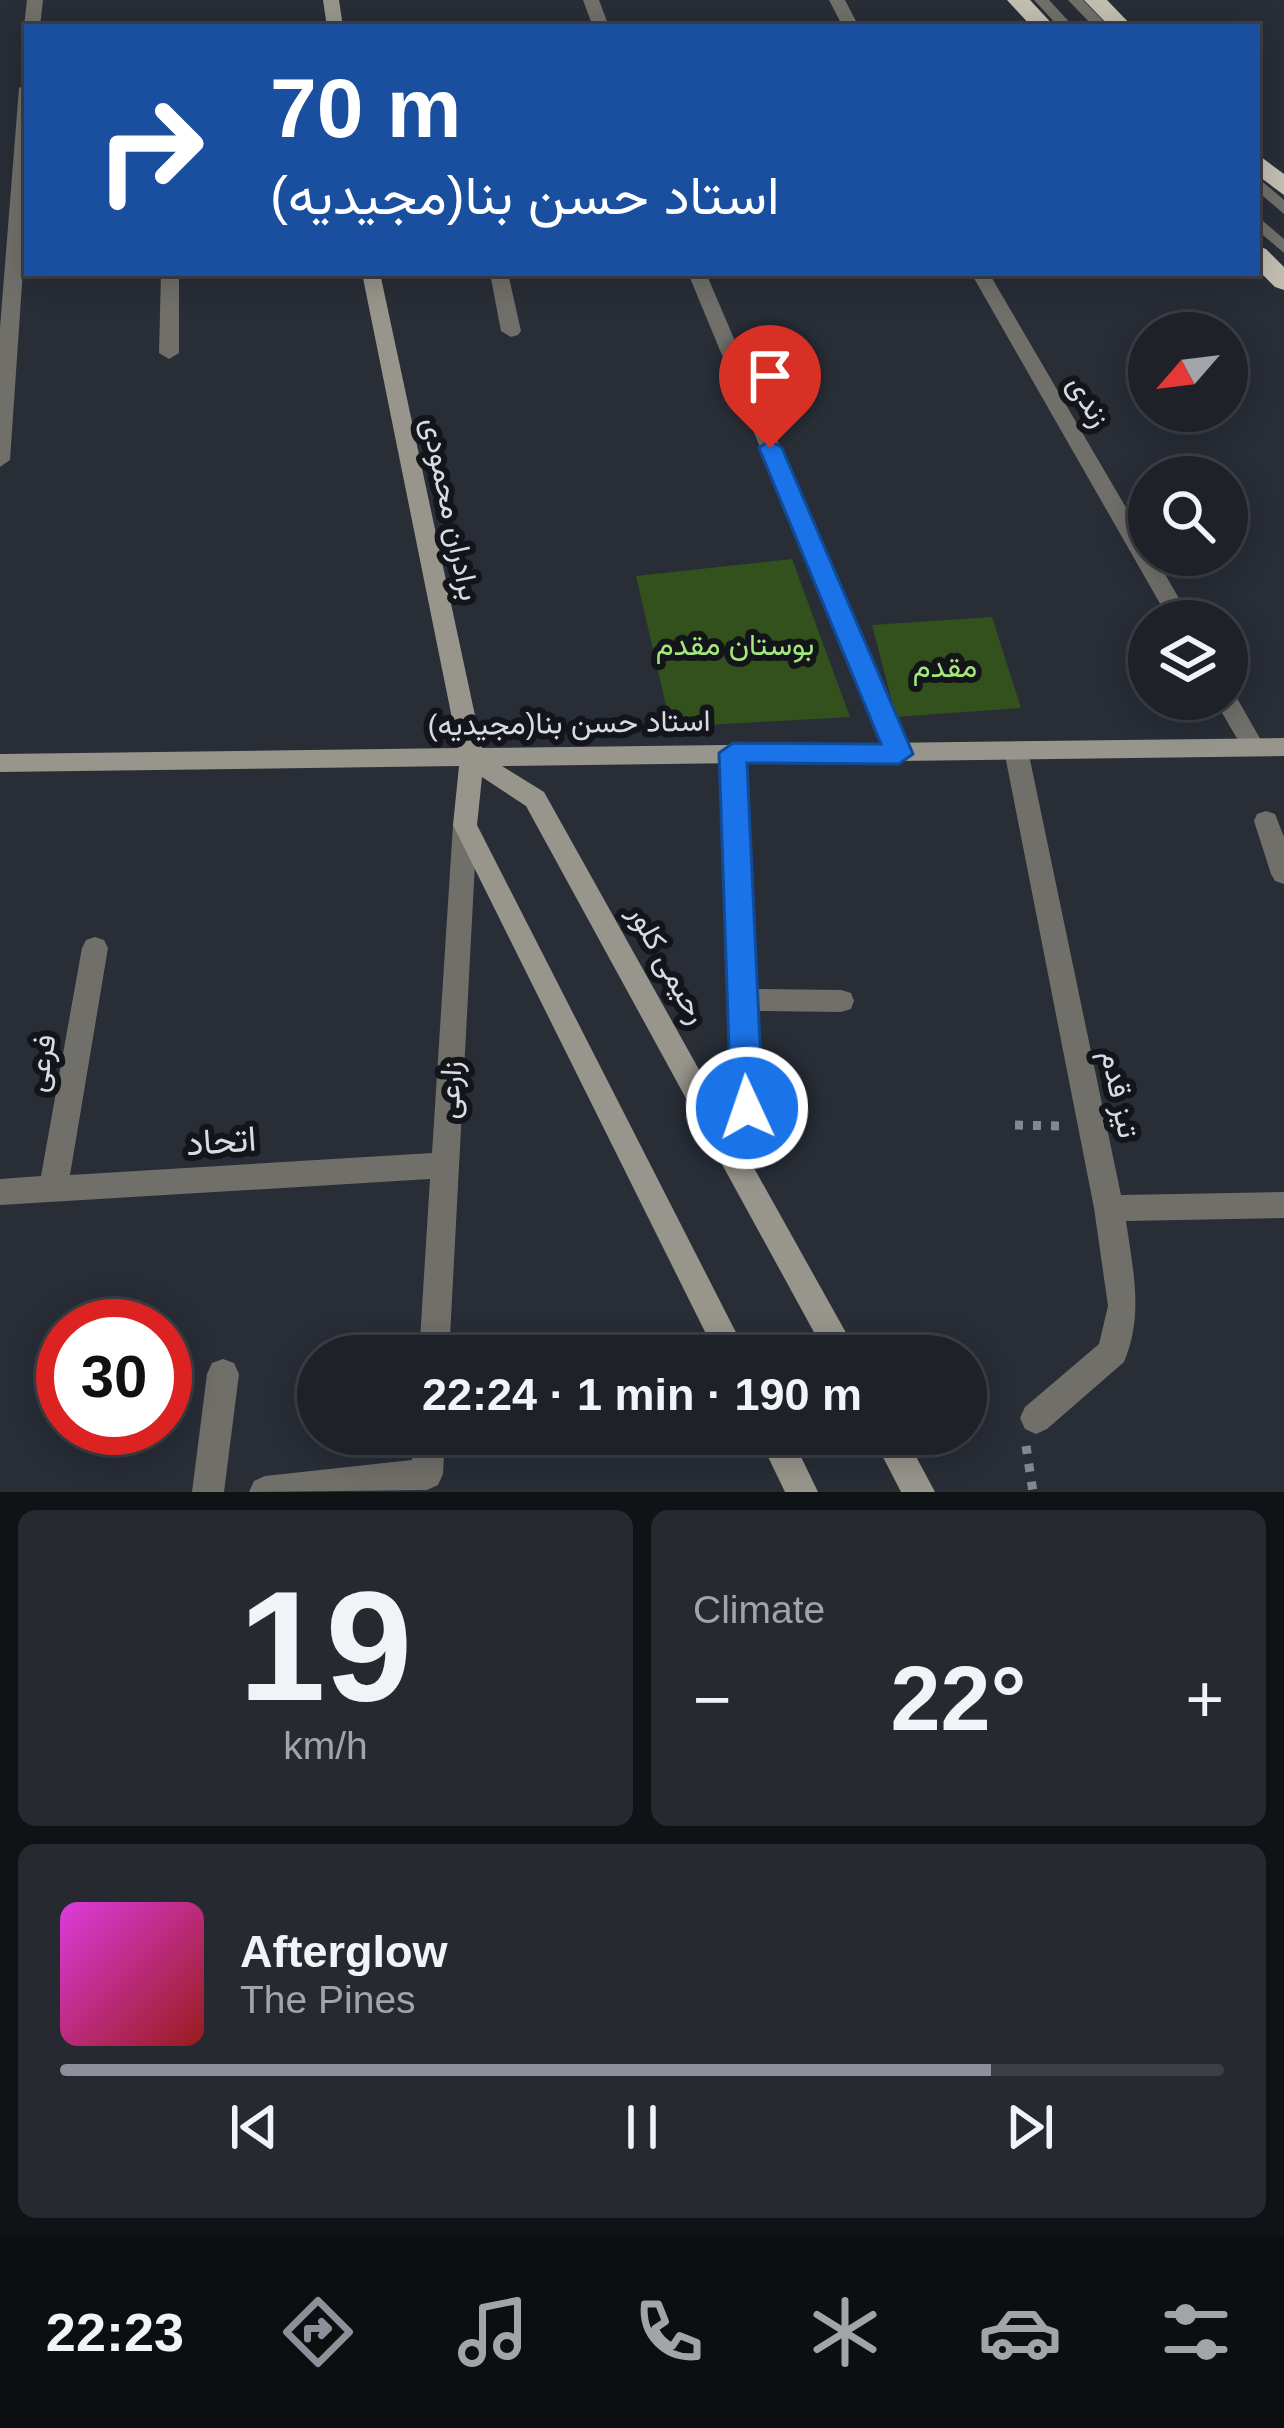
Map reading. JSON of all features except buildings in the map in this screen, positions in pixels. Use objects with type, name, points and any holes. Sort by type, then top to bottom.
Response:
[{"type":"highway","points":[[1018,0],[1041,24]]},
{"type":"highway","points":[[1095,0],[1119,24]]},
{"type":"highway","points":[[1265,170],[1284,188]]},
{"type":"highway","points":[[1260,257],[1284,282]]},
{"type":"main road","name":"برادران محمودی","points":[[371,276],[472,758],[465,825]]},
{"type":"main road","name":"استاد حسن بنا(مجیدیه)","points":[[0,763],[1284,747]]},
{"type":"main road","name":"رحیمی کلور","points":[[472,758],[535,800],[832,1335]]},
{"type":"main road","points":[[465,825],[722,1335]]},
{"type":"main road","points":[[783,1455],[802,1492]]},
{"type":"main road","points":[[899,1455],[919,1492]]},
{"type":"street","points":[[0,460],[24,127]]},
{"type":"street","points":[[169,353],[170,276]]},
{"type":"street","points":[[500,276],[511,331]]},
{"type":"street","points":[[698,276],[899,754]]},
{"type":"street","name":"زندی","points":[[982,276],[1169,600]]},
{"type":"street","points":[[1238,720],[1255,748]]},
{"type":"street","name":"تیز قدم","points":[[1016,750],[1109,1208],[1123,1306],[1113,1352],[1036,1418]]},
{"type":"street","points":[[733,753],[747,1108]]},
{"type":"street","points":[[1266,821],[1284,874]]},
{"type":"street","name":"زارعی","points":[[435,1335],[465,825]]},
{"type":"street","name":"فرعی","points":[[52,1189],[95,948]]},
{"type":"street","points":[[742,1000],[841,1001]]},
{"type":"street","name":"اتحاد","points":[[0,1192],[446,1165]]},
{"type":"street","points":[[1109,1208],[1284,1205]]},
{"type":"street","points":[[208,1492],[224,1374]]},
{"type":"street","points":[[265,1492],[427,1474],[428,1455]]},
{"type":"lane","points":[[1041,0],[1064,24]]},
{"type":"lane","points":[[1075,0],[1099,24]]},
{"type":"lane","points":[[1265,170],[1284,209]]},
{"type":"lane","points":[[1260,224],[1284,248]]},
{"type":"path","points":[[1015,1125],[1093,1127]]},
{"type":"green space","name":"بوستان مقدم","points":[[792,559],[850,717],[671,727],[636,576]]},
{"type":"green space","name":"مقدم","points":[[992,617],[1021,708],[896,717],[872,625]]},
{"type":"route","points":[[747,1108],[733,753],[899,754],[770,448]]}]
